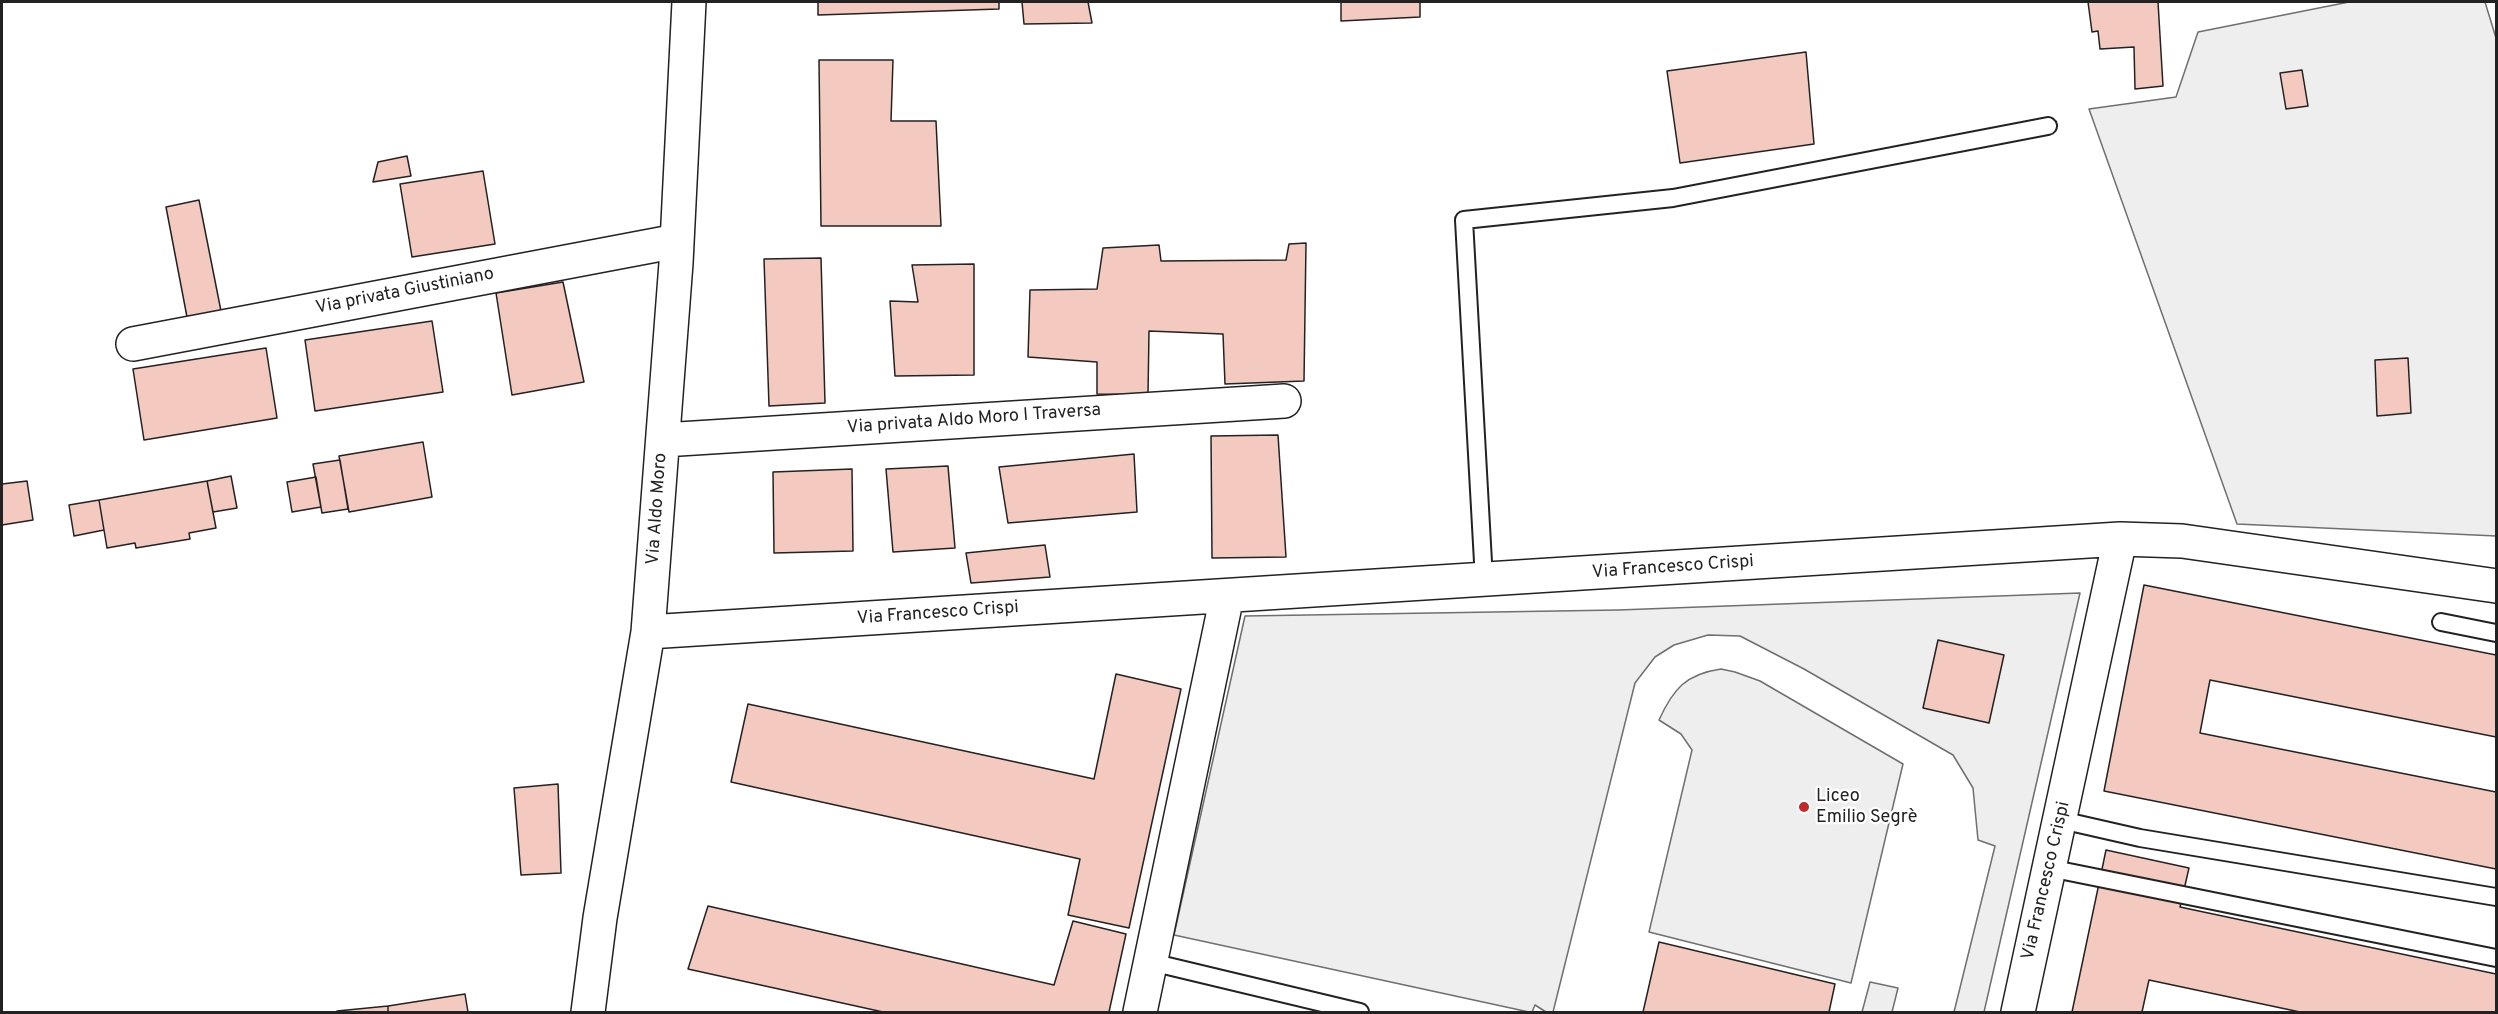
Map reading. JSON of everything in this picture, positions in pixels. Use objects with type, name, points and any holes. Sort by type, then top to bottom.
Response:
[{"type":"street","name":"Via Aldo Moro","points":[[588,1012],[600,918],[648,632],[677,241],[689,2]]},
{"type":"street","name":"Via privata Giustiniano","points":[[133,344],[677,241]]},
{"type":"street","name":"Via privata Aldo Moro I Traversa","points":[[663,440],[1284,401]]},
{"type":"street","name":"Via Francesco Crispi","points":[[2018,1012],[2120,538]]},
{"type":"street","name":"Via Francesco Crispi","points":[[648,632],[2120,538],[2182,541],[2496,586]]},
{"type":"street","points":[[1140,1012],[1227,596]]},
{"type":"lane","points":[[1484,580],[1464,220],[1673,198],[2048,126]]},
{"type":"lane","points":[[2441,622],[2496,633]]},
{"type":"lane","points":[[2061,820],[2140,838],[2496,897]]},
{"type":"lane","points":[[2049,868],[2496,958]]},
{"type":"lane","points":[[1151,962],[1360,1012]]},
{"type":"shaded area","points":[[2349,2],[2485,2],[2496,38],[2496,536],[2237,524],[2089,109],[2176,97],[2198,32]]},
{"type":"shaded area","points":[[2080,593],[1984,1012],[1954,1012],[1995,846],[1978,840],[1973,788],[1953,755],[1804,669],[1740,636],[1708,635],[1674,645],[1655,657],[1635,683],[1553,1012],[1546,1012],[1535,1005],[1532,1012],[1529,1012],[1174,935],[1245,616],[1618,610]]},
{"type":"shaded area","points":[[1721,669],[1760,681],[1903,764],[1851,983],[1649,932],[1692,750],[1681,734],[1659,720],[1682,685],[1699,675]]},
{"type":"shaded area","points":[[1870,982],[1898,988],[1892,1012],[1862,1012]]},
{"type":"building","points":[[818,2],[999,2],[999,9],[818,15]]},
{"type":"building","points":[[1022,2],[1088,2],[1092,23],[1024,24]]},
{"type":"building","points":[[1341,2],[1420,2],[1420,17],[1341,21]]},
{"type":"building","points":[[2088,2],[2158,2],[2163,86],[2135,89],[2134,47],[2100,49],[2098,31],[2092,32]]},
{"type":"building","points":[[1806,52],[1814,144],[1680,163],[1667,71]]},
{"type":"building","points":[[819,60],[893,60],[891,121],[936,121],[941,226],[821,226]]},
{"type":"building","points":[[2302,70],[2308,106],[2286,109],[2280,73]]},
{"type":"building","points":[[407,156],[411,176],[373,182],[378,162]]},
{"type":"building","points":[[483,171],[495,244],[412,257],[400,184]]},
{"type":"building","points":[[199,200],[221,311],[187,317],[166,207]]},
{"type":"building","points":[[1306,243],[1304,381],[1225,384],[1223,334],[1149,331],[1148,395],[1097,394],[1097,362],[1028,357],[1030,290],[1097,289],[1103,248],[1159,245],[1161,261],[1286,260],[1289,244]]},
{"type":"building","points":[[821,258],[825,403],[769,406],[764,259]]},
{"type":"building","points":[[974,264],[974,375],[895,376],[890,301],[918,302],[912,265]]},
{"type":"building","points":[[563,282],[584,382],[512,395],[496,293]]},
{"type":"building","points":[[432,321],[443,392],[315,411],[305,340]]},
{"type":"building","points":[[266,348],[277,418],[144,440],[133,369]]},
{"type":"building","points":[[2408,358],[2411,413],[2377,416],[2375,360]]},
{"type":"building","points":[[1278,435],[1286,557],[1212,558],[1211,436]]},
{"type":"building","points":[[423,442],[432,497],[349,512],[339,456]]},
{"type":"building","points":[[1134,454],[1137,512],[1008,523],[999,467]]},
{"type":"building","points":[[340,460],[348,509],[322,513],[313,464]]},
{"type":"building","points":[[948,466],[955,548],[893,552],[886,469]]},
{"type":"building","points":[[852,469],[853,551],[774,553],[773,472]]},
{"type":"building","points":[[231,476],[237,508],[213,512],[207,481]]},
{"type":"building","points":[[316,477],[321,507],[292,512],[287,482]]},
{"type":"building","points":[[27,481],[33,520],[2,525],[2,484]]},
{"type":"building","points":[[207,481],[216,528],[189,533],[190,539],[136,548],[135,543],[107,548],[99,500]]},
{"type":"building","points":[[99,500],[104,530],[74,536],[69,505]]},
{"type":"building","points":[[1045,545],[1050,577],[971,583],[966,553]]},
{"type":"building","points":[[2144,585],[2496,655],[2496,737],[2210,680],[2200,733],[2496,792],[2496,869],[2104,791]]},
{"type":"building","points":[[1938,640],[2004,655],[1989,723],[1923,708]]},
{"type":"building","points":[[1116,674],[1181,689],[1129,928],[1068,915],[1080,859],[731,782],[748,704],[1094,779]]},
{"type":"building","points":[[558,784],[561,873],[521,875],[514,788]]},
{"type":"building","points":[[2106,850],[2189,868],[2180,907],[2496,974],[2496,1012],[2300,1012],[2149,980],[2142,1012],[2072,1012]]},
{"type":"building","points":[[708,906],[1054,985],[1073,921],[1126,934],[1109,1012],[883,1012],[688,969]]},
{"type":"building","points":[[1659,942],[1835,984],[1829,1012],[1643,1012]]},
{"type":"building","points":[[465,994],[468,1012],[388,1012],[388,1006]]},
{"type":"building","points":[[388,1006],[388,1012],[337,1012],[337,1011]]},
{"type":"place","name":"Liceo Emilio Segrè","points":[[1804,807]]}]
